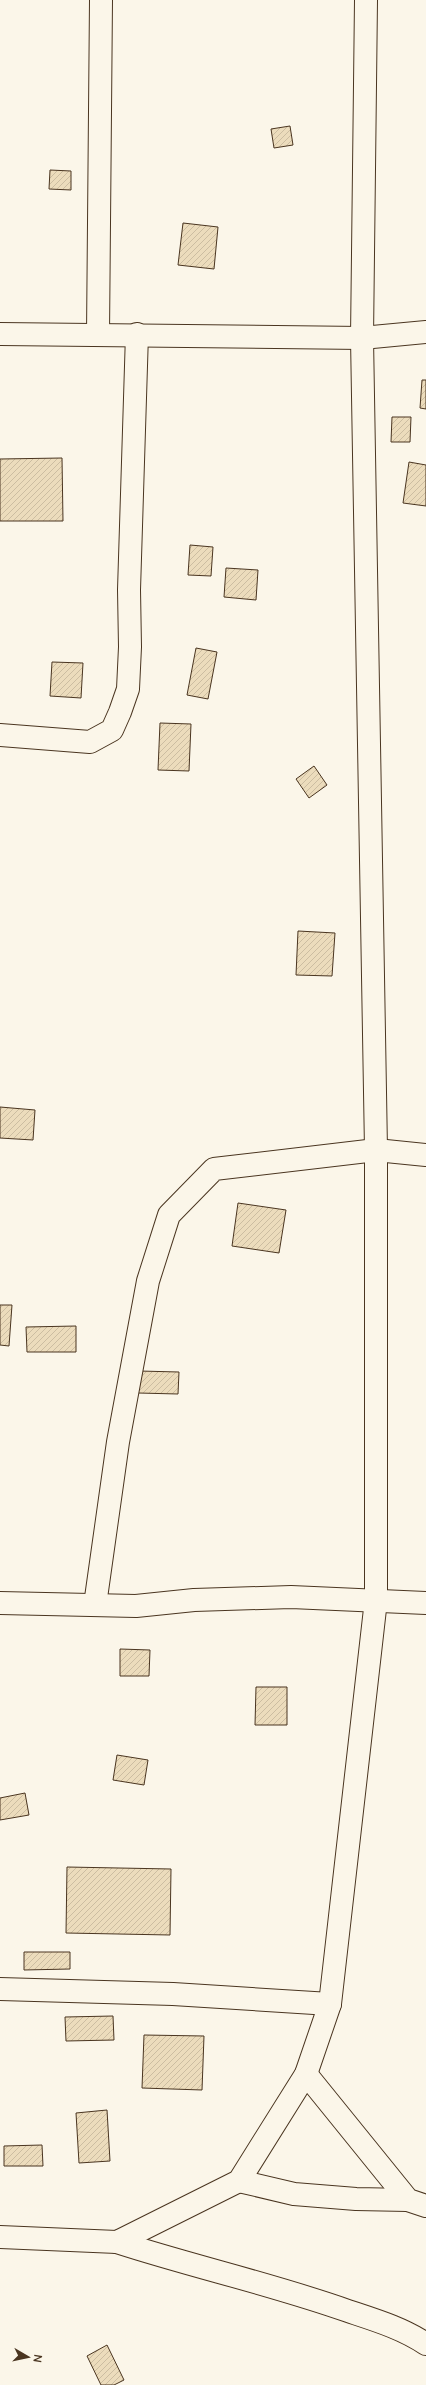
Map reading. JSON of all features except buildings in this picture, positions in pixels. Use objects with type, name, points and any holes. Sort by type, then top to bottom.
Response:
[{"type":"street","points":[[98,335],[101,0]]},
{"type":"street","points":[[117,2242],[239,2181],[306,2074],[330,2004],[376,1600],[376,1150],[362,338],[366,0]]},
{"type":"street","points":[[0,334],[137,334],[362,338],[426,332]]},
{"type":"street","points":[[0,735],[90,742],[112,730],[128,689],[130,654],[129,590],[137,334]]},
{"type":"street","points":[[95,1605],[118,1442],[148,1280],[169,1215],[214,1169],[376,1150],[426,1155]]},
{"type":"street","points":[[0,1603],[136,1606],[194,1600],[291,1597],[426,1603]]},
{"type":"street","points":[[0,1989],[173,1994],[330,2004]]},
{"type":"street","points":[[306,2074],[417,2203]]},
{"type":"street","points":[[239,2181],[294,2194],[417,2203]]},
{"type":"street","points":[[0,2237],[117,2242],[185,2264],[294,2292],[409,2332],[426,2344]]}]
